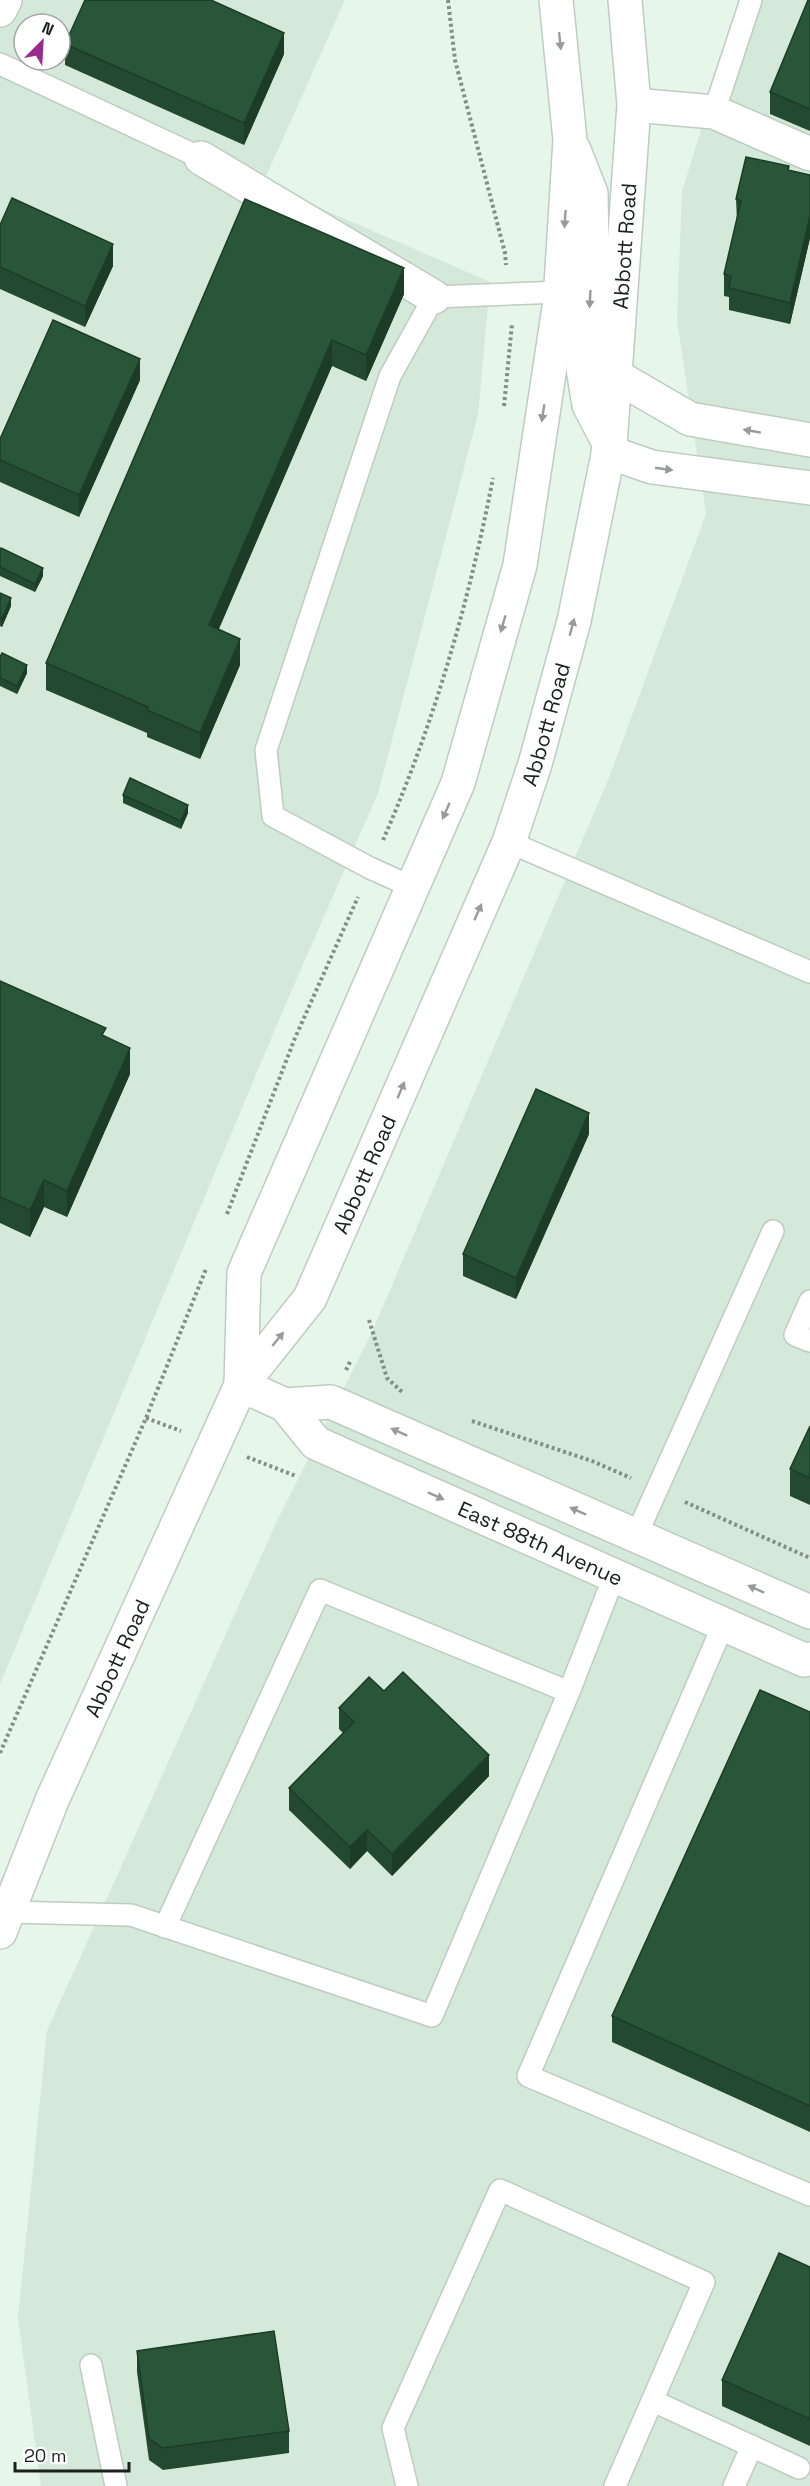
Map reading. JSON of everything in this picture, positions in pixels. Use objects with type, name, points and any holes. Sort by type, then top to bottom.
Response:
[{"type":"main road","points":[[0,10],[4,0]]},
{"type":"main road","name":"Abbott Road","points":[[241,1385],[244,1274],[458,783],[520,565],[560,292],[570,140],[556,0]]},
{"type":"main road","name":"Abbott Road","points":[[4,1922],[53,1798],[241,1385],[310,1298],[509,842],[535,764],[574,621],[609,449],[634,105],[625,0]]},
{"type":"main road","points":[[634,105],[714,112],[810,154]]},
{"type":"main road","points":[[570,140],[591,193],[592,251],[589,321],[583,368],[589,405],[609,449],[652,467],[810,488]]},
{"type":"main road","points":[[201,158],[434,297]]},
{"type":"main road","points":[[616,376],[690,419],[810,440]]},
{"type":"main road","name":"East 88th Avenue","points":[[241,1385],[285,1405],[316,1443],[804,1660],[810,1659]]},
{"type":"main road","name":"East 88th Avenue","points":[[285,1405],[331,1402],[810,1612]]},
{"type":"lane","points":[[714,112],[751,0]]},
{"type":"lane","points":[[0,64],[201,158]]},
{"type":"lane","points":[[412,887],[370,868],[273,816],[266,750],[390,376],[434,297],[560,292]]},
{"type":"lane","points":[[509,842],[810,972]]},
{"type":"lane","points":[[636,1536],[773,1231]]},
{"type":"lane","points":[[810,1301],[795,1335],[810,1341]]},
{"type":"lane","points":[[4,1922],[131,1915],[432,2016],[569,1692],[615,1574]]},
{"type":"lane","points":[[165,1927],[320,1590],[569,1692]]},
{"type":"lane","points":[[724,1623],[528,2076],[810,2195]]},
{"type":"lane","points":[[407,2486],[393,2428],[500,2190],[704,2282],[615,2486]]},
{"type":"lane","points":[[91,2365],[116,2486]]},
{"type":"lane","points":[[653,2401],[799,2468]]},
{"type":"lane","points":[[734,2486],[752,2446]]},
{"type":"path","points":[[448,0],[455,60],[505,254],[512,331],[504,408]]},
{"type":"path","points":[[223,1224],[295,1038],[394,813],[429,722],[458,634],[483,534],[494,476]]},
{"type":"path","points":[[0,1753],[146,1418],[206,1268]]},
{"type":"path","points":[[369,1320],[387,1378],[410,1398]]},
{"type":"path","points":[[470,1421],[592,1461],[810,1557]]},
{"type":"shaded area","points":[[0,0],[345,0],[263,183],[490,282],[478,415],[378,793],[284,1008],[0,1684]]},
{"type":"shaded area","points":[[742,0],[810,0],[810,2486],[41,2486],[18,2318],[47,2031],[276,1523],[372,1332],[609,778],[706,514],[677,320],[682,191]]},
{"type":"building","points":[[85,0],[211,0],[284,33],[244,123],[72,47],[72,29]]},
{"type":"building","points":[[808,0],[810,0],[810,109],[770,92]]},
{"type":"building","points":[[746,157],[789,166],[788,170],[810,175],[810,216],[790,303],[729,288],[731,276],[724,274],[741,201],[736,199]]},
{"type":"building","points":[[12,198],[113,244],[85,306],[0,267],[0,225]]},
{"type":"building","points":[[245,199],[404,268],[366,355],[332,340],[209,625],[240,639],[200,733],[147,710],[148,707],[46,663]]},
{"type":"building","points":[[53,320],[140,359],[79,495],[0,460],[0,439]]},
{"type":"building","points":[[1,548],[43,568],[35,584],[0,567]]},
{"type":"building","points":[[0,593],[11,598],[2,619],[0,618]]},
{"type":"building","points":[[2,653],[27,665],[17,686],[0,678]]},
{"type":"building","points":[[130,778],[188,805],[181,821],[123,795]]},
{"type":"building","points":[[0,981],[106,1028],[102,1035],[130,1048],[67,1191],[44,1180],[30,1210],[0,1197]]},
{"type":"building","points":[[536,1089],[589,1113],[516,1278],[463,1254]]},
{"type":"building","points":[[810,1426],[810,1478],[790,1469]]},
{"type":"building","points":[[403,1672],[489,1755],[392,1854],[367,1830],[350,1847],[289,1788],[354,1722],[339,1708],[369,1677],[384,1691]]},
{"type":"building","points":[[760,1690],[810,1712],[810,2106],[612,2016]]},
{"type":"building","points":[[779,2253],[810,2267],[810,2419],[722,2380]]},
{"type":"building","points":[[274,2331],[289,2431],[163,2448],[149,2439],[137,2351]]}]
